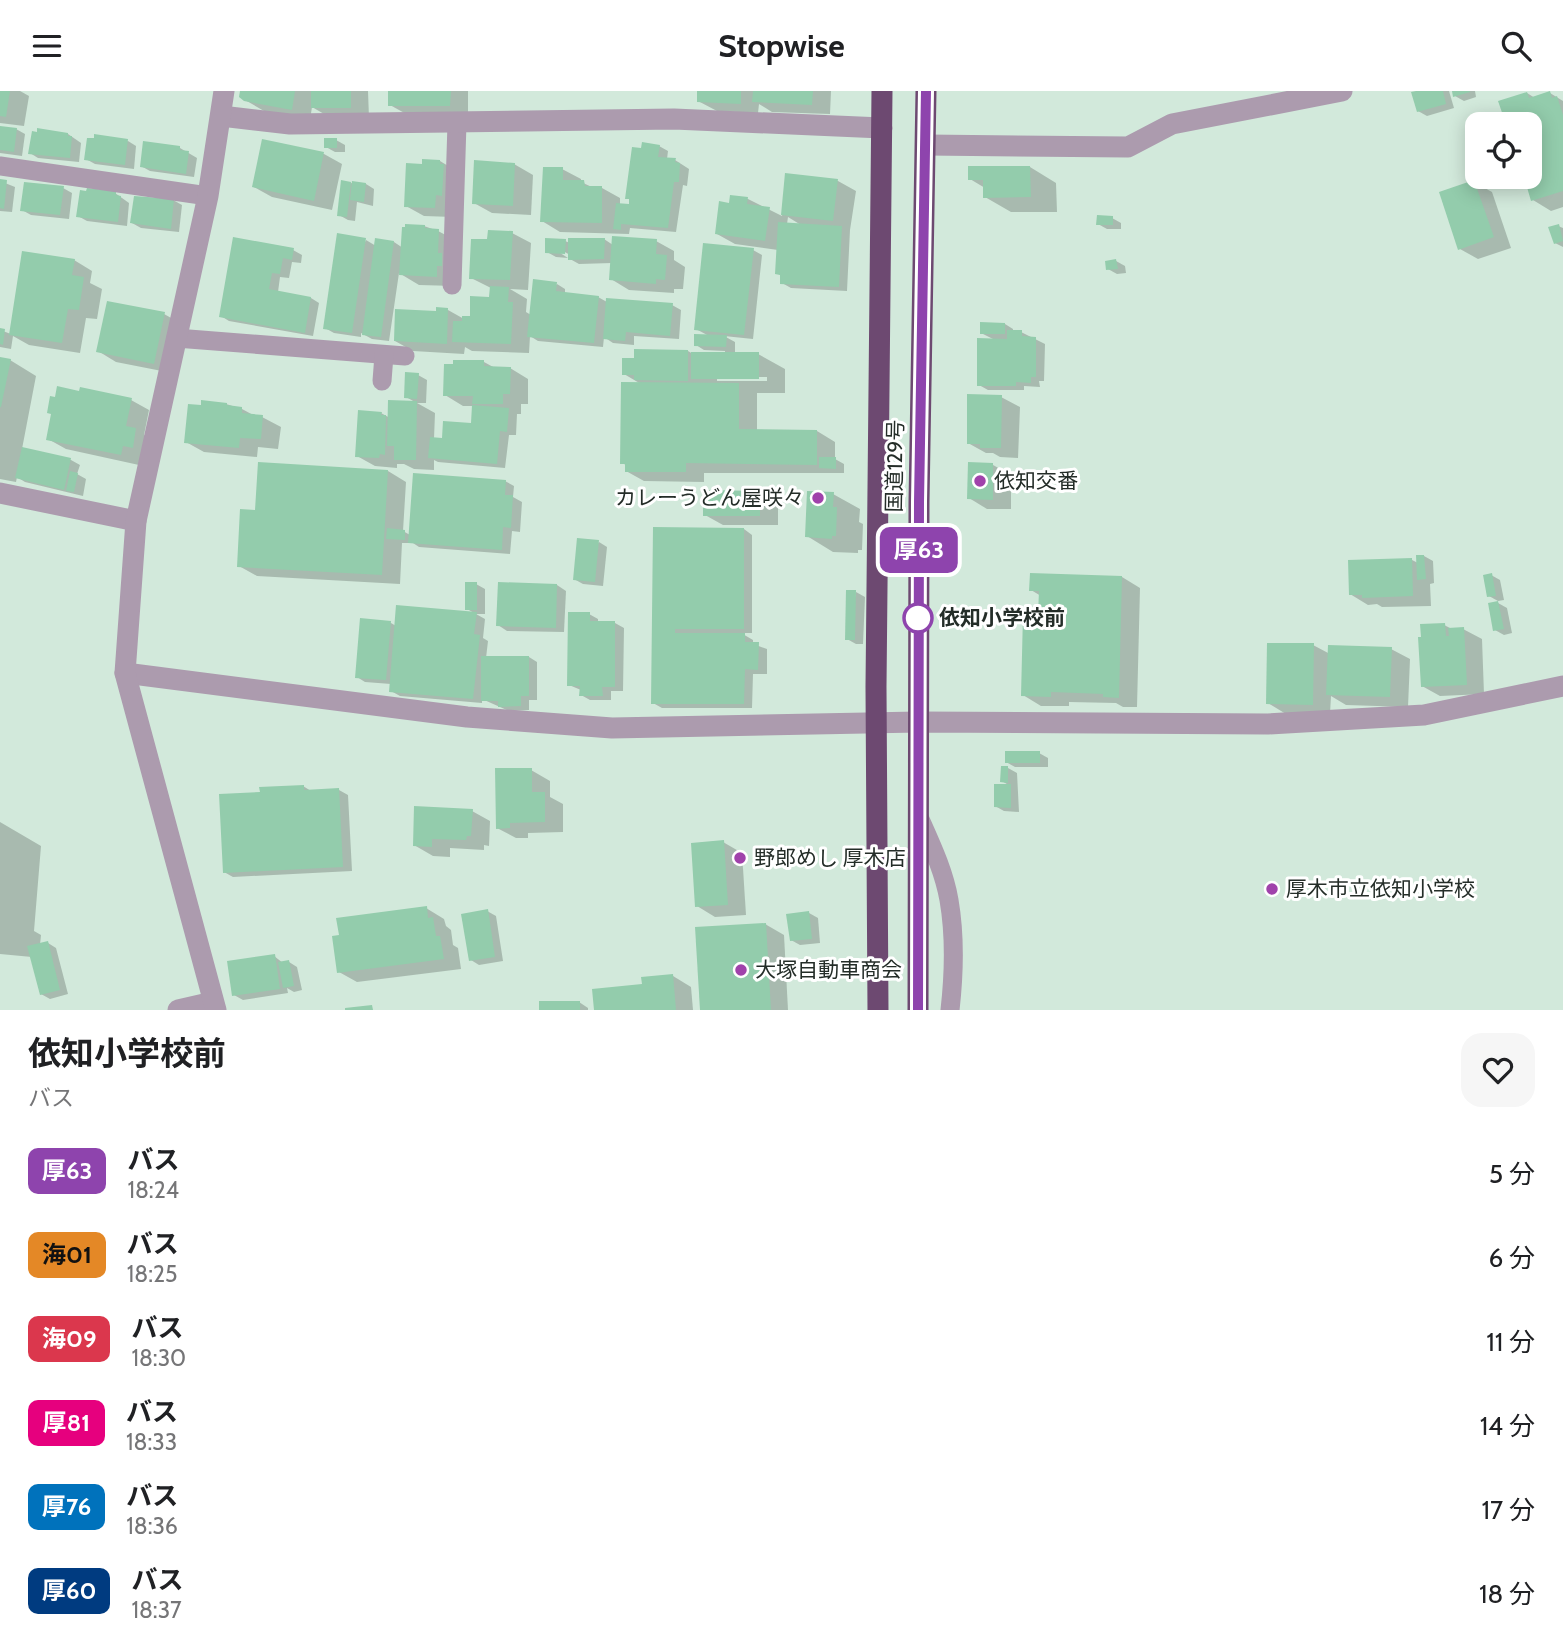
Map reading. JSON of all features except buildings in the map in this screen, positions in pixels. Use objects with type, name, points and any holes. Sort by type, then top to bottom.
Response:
[{"type":"highway","name":"国道129号","points":[[878,1010],[877,723],[882,91]]},
{"type":"highway","name":"国道129号","points":[[918,1010],[919,502],[926,91]]},
{"type":"street","points":[[178,1010],[214,1006],[125,673],[136,521],[208,196],[224,91]]},
{"type":"street","points":[[926,145],[1128,148],[1172,124],[1342,91]]},
{"type":"street","points":[[221,115],[290,124],[674,119],[882,128]]},
{"type":"street","points":[[0,493],[136,521]]},
{"type":"street","points":[[125,673],[467,717],[612,728],[918,722],[1294,722],[1424,715],[1563,686]]},
{"type":"lane","points":[[452,285],[457,123]]},
{"type":"lane","points":[[0,166],[208,196]]},
{"type":"lane","points":[[176,338],[405,356]]},
{"type":"lane","points":[[382,381],[384,355]]},
{"type":"lane","points":[[919,816],[938,861],[949,901],[953,944],[950,1010]]},
{"type":"bus line","name":"厚63","points":[[918,1010],[919,502],[926,91]]},
{"type":"place","name":"依知交番","points":[[980,481]]},
{"type":"place","name":"カレーうどん屋咲々","points":[[818,498]]},
{"type":"place","name":"依知小学校前","points":[[918,618]]},
{"type":"place","name":"野郎めし 厚木店","points":[[740,858]]},
{"type":"place","name":"厚木市立依知小学校","points":[[1272,889]]},
{"type":"place","name":"大塚自動車商会","points":[[741,970]]}]
